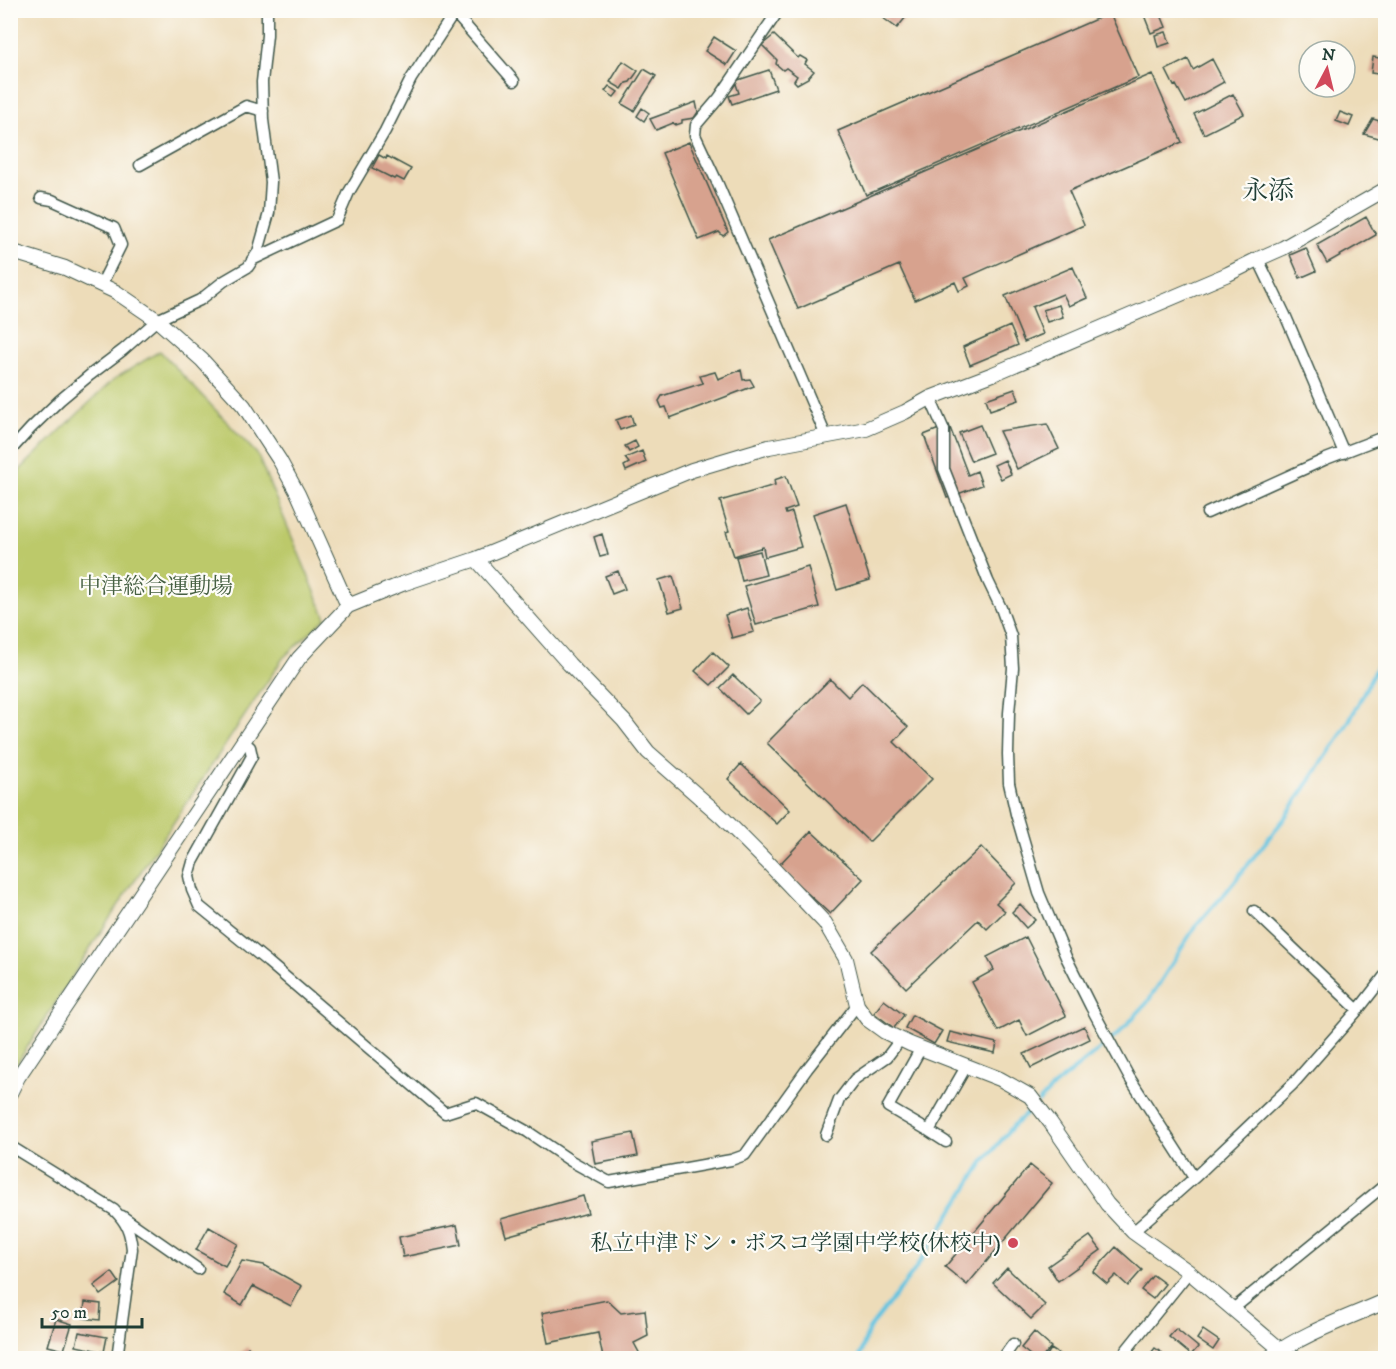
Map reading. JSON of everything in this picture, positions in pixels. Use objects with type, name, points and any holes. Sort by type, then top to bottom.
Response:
[{"type":"main road","points":[[1275,1354],[1312,1334],[1386,1301]]},
{"type":"street","points":[[10,451],[60,400],[157,320],[200,300],[224,281],[248,267],[258,252],[269,213],[271,182],[262,82],[267,10]]},
{"type":"street","points":[[779,10],[719,98],[696,125],[695,135],[826,436]]},
{"type":"street","points":[[252,260],[337,220],[349,192],[385,131],[411,79],[454,11],[514,81]]},
{"type":"street","points":[[140,165],[246,106],[263,111]]},
{"type":"street","points":[[10,1093],[18,1077],[299,658],[348,606],[402,584],[476,560],[692,470],[769,447],[866,429],[930,398],[993,374],[1228,274],[1283,248],[1386,189]]},
{"type":"street","points":[[41,198],[52,200],[114,228],[121,245],[101,285]]},
{"type":"street","points":[[10,251],[65,268],[116,292],[157,320],[202,360],[244,406],[280,461],[298,494],[348,606]]},
{"type":"street","points":[[1258,258],[1287,317],[1344,453]]},
{"type":"street","points":[[930,398],[944,430],[944,469],[1011,636],[1013,668],[1009,713],[1009,783],[1039,893],[1090,1007],[1129,1077],[1194,1178]]},
{"type":"street","points":[[1208,513],[1326,459],[1386,436]]},
{"type":"street","points":[[476,560],[569,664],[624,721],[648,753],[722,817],[825,923],[846,959],[857,1005],[867,1019],[900,1040],[1000,1079],[1030,1096],[1107,1204],[1134,1232],[1189,1272],[1233,1309],[1275,1354]]},
{"type":"street","points":[[242,741],[250,747],[252,756],[193,862],[189,876],[199,906],[445,1113],[476,1103],[609,1182],[731,1160],[745,1155],[857,1005]]},
{"type":"street","points":[[1254,911],[1358,1010]]},
{"type":"street","points":[[1134,1232],[1293,1084],[1358,1010],[1386,974]]},
{"type":"street","points":[[826,1135],[839,1100],[855,1079],[887,1057],[900,1040]]},
{"type":"street","points":[[921,1048],[888,1107],[946,1142]]},
{"type":"street","points":[[929,1131],[967,1065]]},
{"type":"street","points":[[10,1146],[114,1210],[198,1269]]},
{"type":"street","points":[[1233,1309],[1386,1184]]},
{"type":"street","points":[[114,1210],[124,1221],[130,1233],[132,1249],[117,1359]]},
{"type":"street","points":[[1120,1359],[1189,1272]]},
{"type":"street","points":[[1003,1359],[1013,1344]]},
{"type":"green space","name":"中津総合運動場","points":[[160,351],[257,454],[326,618],[283,658],[98,936],[11,1073],[11,494],[20,470],[114,379]]},
{"type":"building","points":[[883,10],[908,10],[904,16],[906,17],[897,28],[883,18],[885,16],[881,13]]},
{"type":"building","points":[[1142,10],[1159,10],[1166,27],[1151,33]]},
{"type":"building","points":[[1110,13],[1138,77],[866,195],[838,131]]},
{"type":"building","points":[[1166,32],[1170,43],[1158,47],[1155,35]]},
{"type":"building","points":[[774,35],[798,58],[800,56],[807,60],[805,64],[814,71],[808,78],[797,84],[794,81],[797,76],[776,64],[777,60],[762,45]]},
{"type":"building","points":[[714,37],[736,51],[727,65],[705,51]]},
{"type":"building","points":[[1373,57],[1386,59],[1386,75],[1371,73]]},
{"type":"building","points":[[1188,59],[1193,70],[1212,59],[1224,82],[1186,103],[1166,70]]},
{"type":"building","points":[[623,61],[638,71],[622,89],[610,82]]},
{"type":"building","points":[[644,69],[656,76],[634,111],[622,104]]},
{"type":"building","points":[[769,70],[776,89],[732,104],[729,96],[739,93],[735,81]]},
{"type":"building","points":[[1152,74],[1182,142],[1069,191],[1084,225],[965,278],[969,286],[959,291],[955,282],[915,300],[899,265],[798,309],[768,240]]},
{"type":"building","points":[[609,86],[618,92],[614,97],[605,91]]},
{"type":"building","points":[[1233,94],[1244,114],[1204,134],[1194,114]]},
{"type":"building","points":[[696,102],[698,112],[694,118],[682,120],[682,123],[676,125],[673,123],[656,130],[650,119]]},
{"type":"building","points":[[642,108],[649,113],[644,121],[637,116]]},
{"type":"building","points":[[1340,112],[1353,117],[1349,126],[1336,121]]},
{"type":"building","points":[[1373,119],[1386,123],[1386,140],[1364,134]]},
{"type":"building","points":[[689,142],[728,232],[723,236],[719,232],[699,240],[662,153]]},
{"type":"building","points":[[379,155],[386,159],[387,156],[411,169],[404,181],[396,177],[394,179],[372,168]]},
{"type":"building","points":[[1366,217],[1376,235],[1327,263],[1317,245]]},
{"type":"building","points":[[1306,248],[1316,271],[1300,278],[1290,255]]},
{"type":"building","points":[[1073,267],[1087,298],[1069,306],[1063,294],[1032,307],[1043,334],[1024,342],[1005,296]]},
{"type":"building","points":[[1059,305],[1063,317],[1047,322],[1043,310]]},
{"type":"building","points":[[1010,326],[1018,345],[970,365],[963,347]]},
{"type":"building","points":[[741,370],[743,380],[750,379],[754,386],[670,418],[666,407],[662,408],[659,401],[662,396],[703,383],[700,376],[715,372],[718,379]]},
{"type":"building","points":[[1015,389],[1019,400],[990,410],[986,399]]},
{"type":"building","points":[[631,415],[634,425],[620,430],[616,420]]},
{"type":"building","points":[[1047,424],[1059,449],[1017,469],[999,431]]},
{"type":"building","points":[[949,425],[968,475],[977,471],[982,485],[947,498],[924,435]]},
{"type":"building","points":[[980,425],[992,453],[971,461],[959,433]]},
{"type":"building","points":[[635,441],[638,447],[629,452],[625,446]]},
{"type":"building","points":[[642,451],[646,462],[626,471],[624,466],[629,463],[625,458]]},
{"type":"building","points":[[1005,460],[1011,474],[1001,479],[994,465]]},
{"type":"building","points":[[786,476],[797,507],[785,511],[786,514],[792,512],[801,547],[765,557],[763,547],[734,556],[726,532],[729,531],[720,501],[775,485],[774,480]]},
{"type":"building","points":[[846,503],[870,580],[837,590],[813,514]]},
{"type":"building","points":[[602,534],[608,555],[600,557],[594,537]]},
{"type":"building","points":[[760,551],[766,575],[742,581],[736,557]]},
{"type":"building","points":[[808,567],[819,607],[756,625],[744,586]]},
{"type":"building","points":[[618,571],[625,589],[612,594],[605,576]]},
{"type":"building","points":[[673,576],[683,608],[669,612],[659,580]]},
{"type":"building","points":[[747,608],[754,632],[732,638],[725,615]]},
{"type":"building","points":[[713,652],[729,667],[711,685],[695,671]]},
{"type":"building","points":[[733,675],[760,701],[746,714],[720,688]]},
{"type":"building","points":[[830,679],[848,697],[862,682],[908,727],[894,742],[932,779],[869,842],[767,743]]},
{"type":"building","points":[[741,764],[790,810],[777,824],[728,779]]},
{"type":"building","points":[[811,831],[863,879],[830,914],[778,866]]},
{"type":"building","points":[[981,847],[1016,883],[996,903],[1005,911],[987,929],[978,920],[906,988],[871,951]]},
{"type":"building","points":[[1020,904],[1035,920],[1026,928],[1012,912]]},
{"type":"building","points":[[1026,937],[1066,1016],[1027,1036],[1019,1020],[998,1031],[972,982],[994,970],[987,957]]},
{"type":"building","points":[[884,1000],[904,1015],[894,1028],[874,1013]]},
{"type":"building","points":[[912,1015],[942,1031],[934,1044],[905,1028]]},
{"type":"building","points":[[1084,1026],[1090,1039],[1031,1068],[1024,1054]]},
{"type":"building","points":[[950,1032],[997,1043],[995,1053],[947,1042]]},
{"type":"building","points":[[633,1133],[638,1156],[595,1164],[591,1141]]},
{"type":"building","points":[[1030,1165],[1052,1183],[967,1285],[945,1267]]},
{"type":"building","points":[[583,1196],[588,1213],[506,1236],[501,1219]]},
{"type":"building","points":[[457,1225],[461,1245],[403,1257],[399,1237]]},
{"type":"building","points":[[209,1227],[238,1244],[225,1266],[196,1250]]},
{"type":"building","points":[[1090,1236],[1101,1250],[1058,1281],[1048,1266]]},
{"type":"building","points":[[1116,1247],[1142,1270],[1128,1286],[1116,1275],[1107,1284],[1093,1272]]},
{"type":"building","points":[[242,1261],[264,1265],[302,1286],[291,1306],[253,1286],[242,1305],[224,1294]]},
{"type":"building","points":[[1007,1268],[1045,1305],[1031,1319],[993,1283]]},
{"type":"building","points":[[112,1272],[119,1282],[101,1295],[94,1286]]},
{"type":"building","points":[[1153,1275],[1165,1284],[1153,1299],[1141,1290]]},
{"type":"building","points":[[607,1300],[621,1313],[645,1310],[648,1336],[634,1343],[642,1358],[603,1358],[598,1333],[548,1343],[542,1313]]},
{"type":"building","points":[[85,1302],[101,1304],[100,1320],[83,1318]]},
{"type":"building","points":[[56,1319],[72,1324],[64,1350],[48,1346]]},
{"type":"building","points":[[1176,1329],[1198,1347],[1191,1355],[1169,1337]]},
{"type":"building","points":[[1203,1330],[1219,1341],[1213,1350],[1197,1339]]},
{"type":"building","points":[[79,1332],[107,1337],[104,1352],[76,1346]]},
{"type":"building","points":[[1034,1332],[1051,1347],[1042,1358],[1034,1358],[1021,1348]]},
{"type":"building","points":[[248,1347],[256,1358],[234,1358]]},
{"type":"building","points":[[1155,1348],[1169,1358],[1147,1358]]},
{"type":"building","points":[[1051,1349],[1065,1358],[1045,1358]]},
{"type":"waterway","points":[[1039,1102],[1054,1086],[1116,1036],[1147,1003],[1195,927],[1284,819],[1340,736],[1386,648]]},
{"type":"waterway","points":[[859,1358],[869,1329],[912,1274],[984,1161],[1014,1125],[1034,1107]]},
{"type":"place","name":"私立中津ドン・ボスコ学園中学校(休校中)","points":[[1013,1243]]},
{"type":"district","name":"永添","points":[[1268,191]]}]
